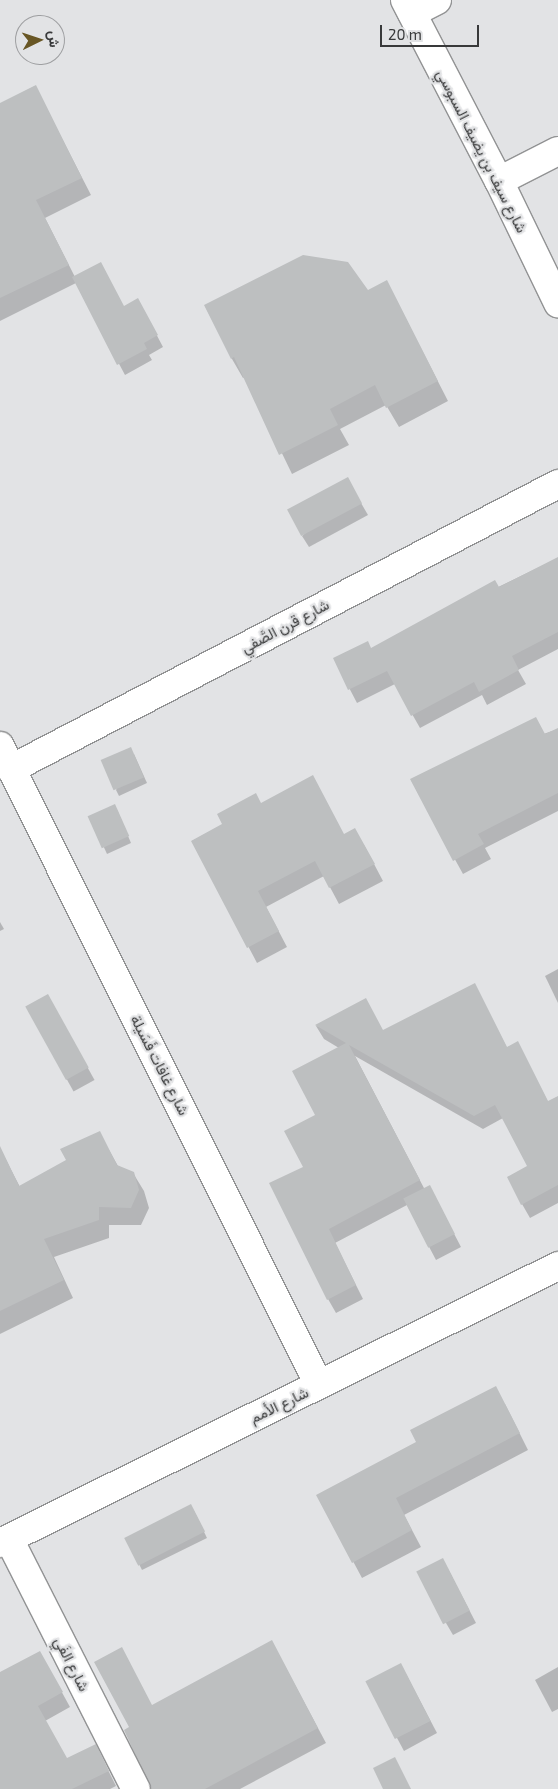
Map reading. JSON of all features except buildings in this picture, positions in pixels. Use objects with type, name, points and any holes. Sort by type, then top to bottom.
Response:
[{"type":"street","points":[[409,7],[436,0]]},
{"type":"street","name":"شارع سيف بن يضيف السبوسي","points":[[409,7],[499,181],[558,303]]},
{"type":"street","points":[[499,181],[558,151]]},
{"type":"street","name":"شارع قرن الصَّفي","points":[[6,757],[558,484]]},
{"type":"street","name":"شارع غافات فَسَيلة","points":[[6,757],[320,1384]]},
{"type":"street","name":"شارع الأمم","points":[[4,1541],[558,1266]]},
{"type":"street","name":"شارع الفَي","points":[[4,1541],[136,1789]]}]
